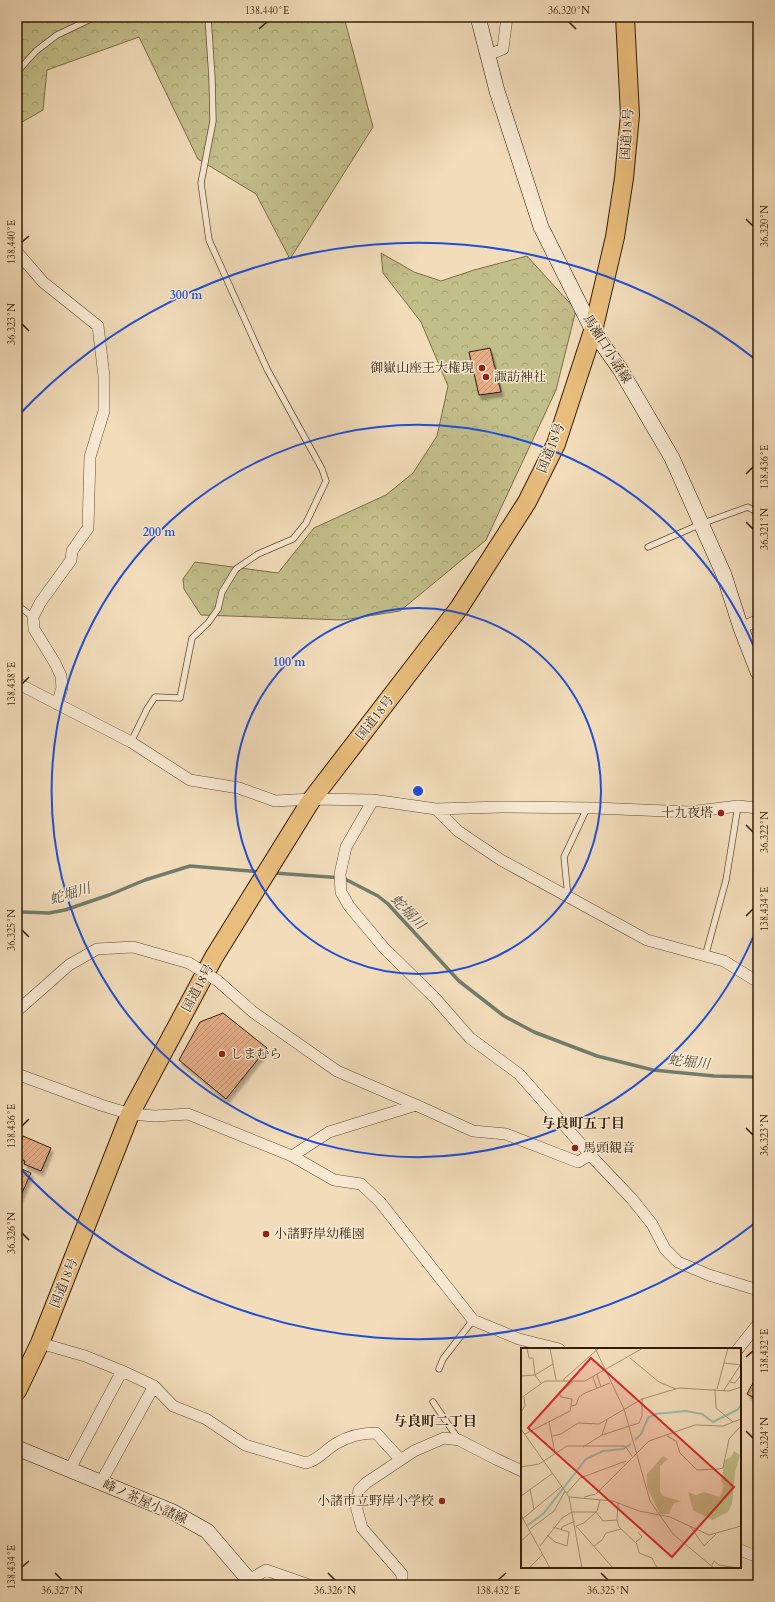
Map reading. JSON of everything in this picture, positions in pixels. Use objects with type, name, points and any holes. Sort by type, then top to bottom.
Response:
[{"type":"highway","name":"国道18号","points":[[17,1391],[40,1344],[130,1114],[214,957],[312,799],[459,608],[527,502],[556,444],[594,330],[615,237],[624,178],[630,115],[625,17]]},
{"type":"main road","name":"馬瀬口小諸線","points":[[478,17],[498,92],[540,227],[594,330],[620,368],[672,458],[724,575],[741,628],[758,672]]},
{"type":"main road","name":"峰ノ茶屋小諸線","points":[[17,1448],[173,1512],[207,1532],[251,1582]]},
{"type":"street","points":[[488,55],[503,49],[507,17]]},
{"type":"street","points":[[17,252],[44,282],[98,326],[104,376],[104,411],[90,457],[88,528],[72,551],[71,560],[40,603],[33,617],[34,629],[55,663],[61,676],[62,688],[57,704]]},
{"type":"street","points":[[741,628],[758,620]]},
{"type":"street","points":[[17,683],[131,742],[190,780],[239,788],[275,801],[312,799],[373,800],[436,809],[501,807],[587,808],[690,812],[738,806],[758,808]]},
{"type":"street","points":[[373,800],[346,848],[340,874],[341,892],[349,906],[384,948],[435,998],[470,1038],[519,1074],[590,1155],[632,1199],[652,1224],[665,1249],[678,1262],[709,1275],[758,1290]]},
{"type":"street","points":[[436,809],[458,831],[501,860],[647,940],[724,961],[758,982]]},
{"type":"street","points":[[17,1011],[69,964],[97,949],[133,947],[189,963],[218,981],[253,1012],[337,1071],[473,1131],[506,1134],[578,1162],[590,1155]]},
{"type":"street","points":[[17,1074],[130,1114],[155,1116],[188,1114],[292,1156],[334,1180],[362,1184],[380,1202],[473,1320],[519,1339],[555,1348]]},
{"type":"street","points":[[292,1156],[328,1132],[416,1105]]},
{"type":"street","points":[[739,1348],[758,1324]]},
{"type":"street","points":[[40,1344],[85,1356],[154,1386],[173,1406],[206,1419],[245,1444],[306,1463],[314,1461],[337,1443],[363,1433],[376,1433],[400,1458]]},
{"type":"street","points":[[70,1469],[122,1371]]},
{"type":"street","points":[[101,1482],[154,1386]]},
{"type":"street","points":[[402,1585],[402,1574],[362,1528],[356,1506],[358,1490],[400,1458],[444,1438],[459,1440],[521,1471]]},
{"type":"street","points":[[741,1550],[758,1557]]},
{"type":"street","points":[[251,1582],[266,1570],[309,1585]]},
{"type":"lane","points":[[17,72],[36,51],[57,35],[95,17]]},
{"type":"lane","points":[[131,742],[147,709],[155,697],[180,698],[192,638],[208,623],[218,609],[222,592],[236,569],[258,554],[293,539],[306,523],[326,482],[322,469],[267,369],[209,240],[202,183],[213,121],[208,17]]},
{"type":"lane","points":[[648,547],[701,524],[748,507],[758,513]]},
{"type":"lane","points":[[17,605],[33,617]]},
{"type":"lane","points":[[705,957],[726,880],[738,806]]},
{"type":"lane","points":[[568,897],[564,857],[587,808]]},
{"type":"lane","points":[[439,1368],[443,1359],[473,1320]]},
{"type":"lane","points":[[433,1402],[459,1440]]},
{"type":"green space","points":[[17,17],[344,17],[373,127],[290,259],[256,194],[198,159],[139,37],[47,70],[43,110],[17,125]]},
{"type":"green space","points":[[381,253],[414,272],[441,281],[474,270],[527,256],[576,310],[556,390],[486,540],[400,611],[343,620],[201,615],[184,589],[183,579],[195,562],[278,573],[314,528],[386,495],[413,473],[437,436],[448,386],[421,322],[383,273]]},
{"type":"building","name":"諏訪神社","points":[[490,348],[501,392],[479,395],[469,352]]},
{"type":"building","name":"しまむら","points":[[223,1013],[267,1048],[226,1099],[179,1060],[200,1022]]},
{"type":"building","points":[[23,1136],[51,1148],[41,1171],[24,1164],[25,1161],[17,1157],[17,1137],[22,1139]]},
{"type":"building","points":[[17,1167],[31,1173],[17,1204]]},
{"type":"building","points":[[756,1377],[758,1378],[758,1400],[747,1394]]},
{"type":"waterway","name":"蛇堀川","points":[[17,910],[22,912],[49,913],[65,910],[109,895],[145,880],[190,866],[261,872]]},
{"type":"waterway","name":"蛇堀川","points":[[274,873],[343,878],[378,896],[388,904],[459,981],[504,1016],[534,1032],[597,1056],[653,1070],[714,1076],[758,1077]]},
{"type":"place","name":"御嶽山座王大権現","points":[[482,368]]},
{"type":"place","name":"諏訪神社","points":[[486,377]]},
{"type":"place","name":"十九夜塔","points":[[721,813]]},
{"type":"place","name":"しまむら","points":[[222,1054]]},
{"type":"place","name":"馬頭観音","points":[[575,1148]]},
{"type":"place","name":"小諸野岸幼稚園","points":[[266,1234]]},
{"type":"place","name":"小諸市立野岸小学校","points":[[442,1501]]},
{"type":"district","name":"与良町五丁目","points":[[583,1123]]},
{"type":"district","name":"与良町二丁目","points":[[435,1421]]}]
